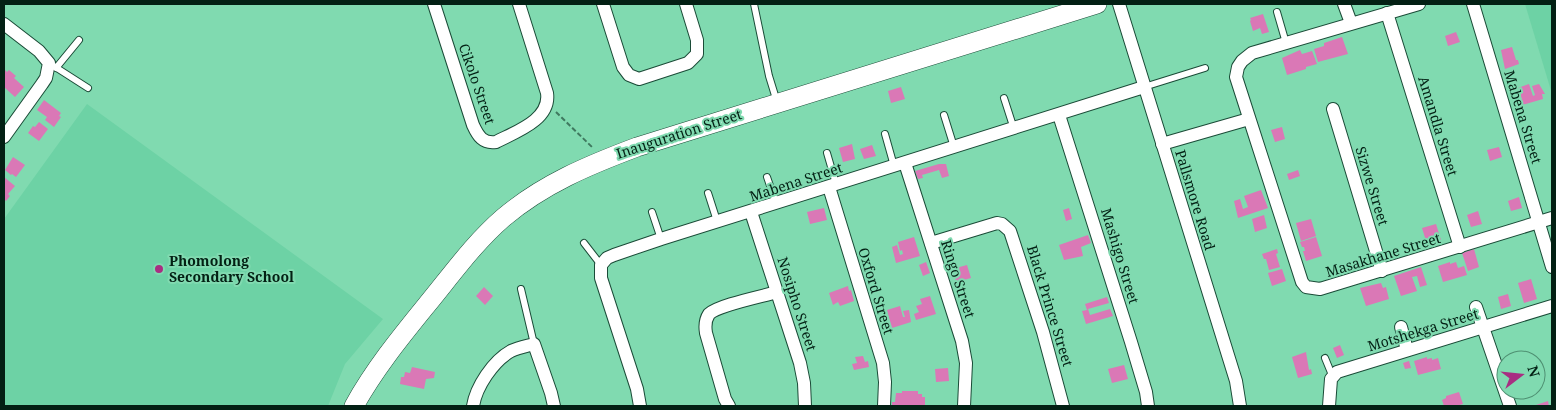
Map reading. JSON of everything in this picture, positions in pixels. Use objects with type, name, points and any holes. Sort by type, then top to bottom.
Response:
[{"type":"street","name":"Cikolo Street","points":[[434,4],[473,125],[477,134],[483,140],[496,142],[530,124],[543,112],[548,103]]},
{"type":"street","points":[[519,4],[547,93],[548,103]]},
{"type":"street","points":[[603,4],[623,67],[628,75],[640,78],[688,63],[697,54],[697,40],[686,4]]},
{"type":"street","name":"Inauguration Street","points":[[354,406],[388,354],[481,240],[503,219],[557,180],[637,147],[1097,4]]},
{"type":"street","name":"Pallsmore Road","points":[[1119,4],[1236,381],[1240,406]]},
{"type":"street","points":[[1344,4],[1351,23]]},
{"type":"street","points":[[1286,43],[1414,4]]},
{"type":"street","name":"Mabena Street","points":[[1473,4],[1552,267]]},
{"type":"street","name":"Amandla Street","points":[[1388,13],[1460,247]]},
{"type":"street","points":[[4,24],[39,51],[52,66],[42,84],[4,137]]},
{"type":"street","name":"Masakhane Street","points":[[1286,43],[1252,53],[1238,67],[1236,77],[1302,282],[1306,287],[1320,289],[1552,218]]},
{"type":"street","name":"Mabena Street","points":[[601,265],[607,258],[661,239],[1144,87]]},
{"type":"street","name":"Sizwe Street","points":[[1333,109],[1382,271]]},
{"type":"street","name":"Mashigo Street","points":[[1059,115],[1128,333],[1146,392],[1148,406]]},
{"type":"street","points":[[1162,144],[1249,119]]},
{"type":"street","name":"Ringo Street","points":[[900,165],[931,243],[965,354],[964,406]]},
{"type":"street","name":"Oxford Street","points":[[833,185],[883,363],[885,382],[884,406]]},
{"type":"street","name":"Nosipho Street","points":[[751,212],[801,369],[805,390],[805,406]]},
{"type":"street","name":"Black Prince Street","points":[[931,243],[997,223],[1006,226],[1013,236],[1043,332],[1063,406]]},
{"type":"street","points":[[601,265],[601,278],[637,389],[640,406]]},
{"type":"street","points":[[729,406],[725,399],[706,333],[705,323],[707,318],[718,309],[778,292]]},
{"type":"street","name":"Motshekga Street","points":[[1332,375],[1552,306]]},
{"type":"street","points":[[1476,307],[1507,406]]},
{"type":"street","points":[[1401,328],[1407,350]]},
{"type":"street","points":[[473,406],[476,392],[481,383],[500,360],[511,351],[534,344],[554,406]]},
{"type":"street","points":[[1329,406],[1332,375]]},
{"type":"lane","points":[[754,4],[769,76],[777,102]]},
{"type":"lane","points":[[1277,12],[1286,43]]},
{"type":"lane","points":[[79,40],[52,66],[88,88]]},
{"type":"lane","points":[[1144,87],[1205,68]]},
{"type":"lane","points":[[1004,98],[1014,129]]},
{"type":"lane","points":[[944,115],[954,147]]},
{"type":"lane","points":[[885,134],[900,165]]},
{"type":"lane","points":[[827,153],[833,185]]},
{"type":"lane","points":[[767,177],[776,203]]},
{"type":"lane","points":[[708,194],[717,221]]},
{"type":"lane","points":[[652,212],[661,239]]},
{"type":"lane","points":[[584,243],[601,265]]},
{"type":"lane","points":[[521,289],[534,344]]},
{"type":"lane","points":[[1325,358],[1332,375]]},
{"type":"path","points":[[548,103],[604,159]]},
{"type":"shaded area","points":[[1525,4],[1552,4],[1552,94]]},
{"type":"shaded area","name":"Phomolong Secondary School","points":[[87,104],[383,319],[345,364],[328,406],[4,406],[4,219]]},
{"type":"building","points":[[1263,14],[1269,32],[1262,34],[1260,28],[1253,31],[1250,18]]},
{"type":"building","points":[[1456,32],[1460,42],[1448,46],[1445,36]]},
{"type":"building","points":[[1342,37],[1348,54],[1318,62],[1314,49],[1324,46],[1324,43]]},
{"type":"building","points":[[1512,47],[1519,64],[1505,69],[1501,50]]},
{"type":"building","points":[[1300,50],[1302,54],[1312,51],[1317,64],[1287,75],[1282,58]]},
{"type":"building","points":[[5,70],[7,72],[9,70],[16,76],[14,78],[24,87],[15,97],[4,87]]},
{"type":"building","points":[[1529,84],[1533,96],[1535,95],[1532,86],[1539,84],[1545,94],[1542,94],[1543,99],[1515,107],[1513,100],[1522,99],[1518,88]]},
{"type":"building","points":[[901,87],[905,99],[891,103],[888,91]]},
{"type":"building","points":[[44,100],[61,113],[59,116],[61,117],[54,127],[45,120],[47,117],[37,110]]},
{"type":"building","points":[[39,122],[48,129],[39,141],[28,133]]},
{"type":"building","points":[[1282,127],[1285,139],[1275,142],[1271,130]]},
{"type":"building","points":[[852,144],[855,159],[843,162],[839,148]]},
{"type":"building","points":[[872,145],[876,156],[864,159],[860,149]]},
{"type":"building","points":[[1499,147],[1502,157],[1490,161],[1487,150]]},
{"type":"building","points":[[13,157],[25,165],[16,177],[5,170]]},
{"type":"building","points":[[939,164],[946,164],[949,176],[942,178],[939,170],[922,175],[923,178],[918,179],[915,171]]},
{"type":"building","points":[[1298,170],[1300,176],[1289,180],[1287,174]]},
{"type":"building","points":[[4,177],[15,186],[8,194],[10,196],[6,201],[4,199]]},
{"type":"building","points":[[1261,190],[1268,208],[1238,218],[1234,201],[1240,199],[1243,209],[1248,207],[1244,196]]},
{"type":"building","points":[[1519,197],[1522,208],[1511,211],[1508,201]]},
{"type":"building","points":[[824,208],[827,220],[810,224],[807,212]]},
{"type":"building","points":[[1069,208],[1072,219],[1066,221],[1063,210]]},
{"type":"building","points":[[1478,211],[1482,224],[1471,227],[1467,215]]},
{"type":"building","points":[[1264,215],[1267,228],[1255,232],[1252,219]]},
{"type":"building","points":[[1311,219],[1316,236],[1301,241],[1296,223]]},
{"type":"building","points":[[1436,224],[1441,240],[1427,244],[1422,228]]},
{"type":"building","points":[[1088,235],[1091,243],[1081,247],[1083,256],[1064,260],[1059,245]]},
{"type":"building","points":[[914,237],[920,256],[896,263],[892,247],[897,245],[900,255],[903,254],[902,250],[900,251],[898,242]]},
{"type":"building","points":[[1316,237],[1322,256],[1306,261],[1303,251],[1305,251],[1304,247],[1302,247],[1300,242]]},
{"type":"building","points":[[1277,249],[1278,253],[1276,254],[1280,267],[1269,270],[1266,259],[1264,259],[1262,254]]},
{"type":"building","points":[[1474,249],[1479,267],[1468,271],[1462,253]]},
{"type":"building","points":[[926,262],[930,273],[923,276],[919,265]]},
{"type":"building","points":[[1450,262],[1450,264],[1456,262],[1458,268],[1464,266],[1467,275],[1443,282],[1438,266]]},
{"type":"building","points":[[967,265],[971,278],[956,282],[955,277],[952,278],[952,269]]},
{"type":"building","points":[[1421,267],[1427,285],[1420,287],[1417,276],[1412,277],[1417,291],[1401,296],[1394,276]]},
{"type":"building","points":[[1282,269],[1286,281],[1272,286],[1268,273]]},
{"type":"building","points":[[1531,279],[1537,299],[1524,303],[1518,283]]},
{"type":"building","points":[[1381,283],[1383,288],[1386,287],[1389,299],[1366,306],[1360,288]]},
{"type":"building","points":[[848,286],[854,301],[840,306],[838,302],[833,305],[829,293]]},
{"type":"building","points":[[484,287],[493,296],[485,305],[476,296]]},
{"type":"building","points":[[1508,294],[1511,306],[1501,309],[1498,297]]},
{"type":"building","points":[[930,296],[936,314],[916,320],[914,314],[919,312],[916,306],[922,304],[920,299]]},
{"type":"building","points":[[1107,297],[1109,303],[1088,309],[1090,315],[1110,309],[1113,316],[1086,324],[1082,311],[1087,310],[1085,304]]},
{"type":"building","points":[[900,306],[903,317],[905,317],[903,311],[909,310],[911,322],[892,328],[887,310]]},
{"type":"building","points":[[1340,345],[1344,355],[1337,358],[1333,348]]},
{"type":"building","points":[[1306,352],[1309,370],[1311,369],[1312,374],[1298,378],[1292,357]]},
{"type":"building","points":[[863,356],[865,362],[868,361],[869,367],[854,370],[852,364],[857,363],[855,357]]},
{"type":"building","points":[[1427,357],[1427,359],[1432,358],[1432,360],[1438,358],[1441,369],[1418,375],[1414,361]]},
{"type":"building","points":[[1409,361],[1411,368],[1405,369],[1403,363]]},
{"type":"building","points":[[1124,365],[1128,379],[1112,383],[1108,369]]},
{"type":"building","points":[[412,367],[435,372],[434,378],[426,379],[424,389],[400,384],[401,377],[404,377],[405,372],[410,373]]},
{"type":"building","points":[[948,368],[949,381],[936,382],[935,369]]},
{"type":"building","points":[[902,391],[918,391],[918,394],[922,394],[922,397],[925,397],[925,406],[892,406],[892,402],[895,402],[896,393],[902,393]]},
{"type":"building","points":[[1459,392],[1463,404],[1444,406],[1442,400],[1446,396]]},
{"type":"building","points":[[1548,401],[1549,406],[1533,406]]},
{"type":"place","name":"Phomolong Secondary School","points":[[159,269]]}]
